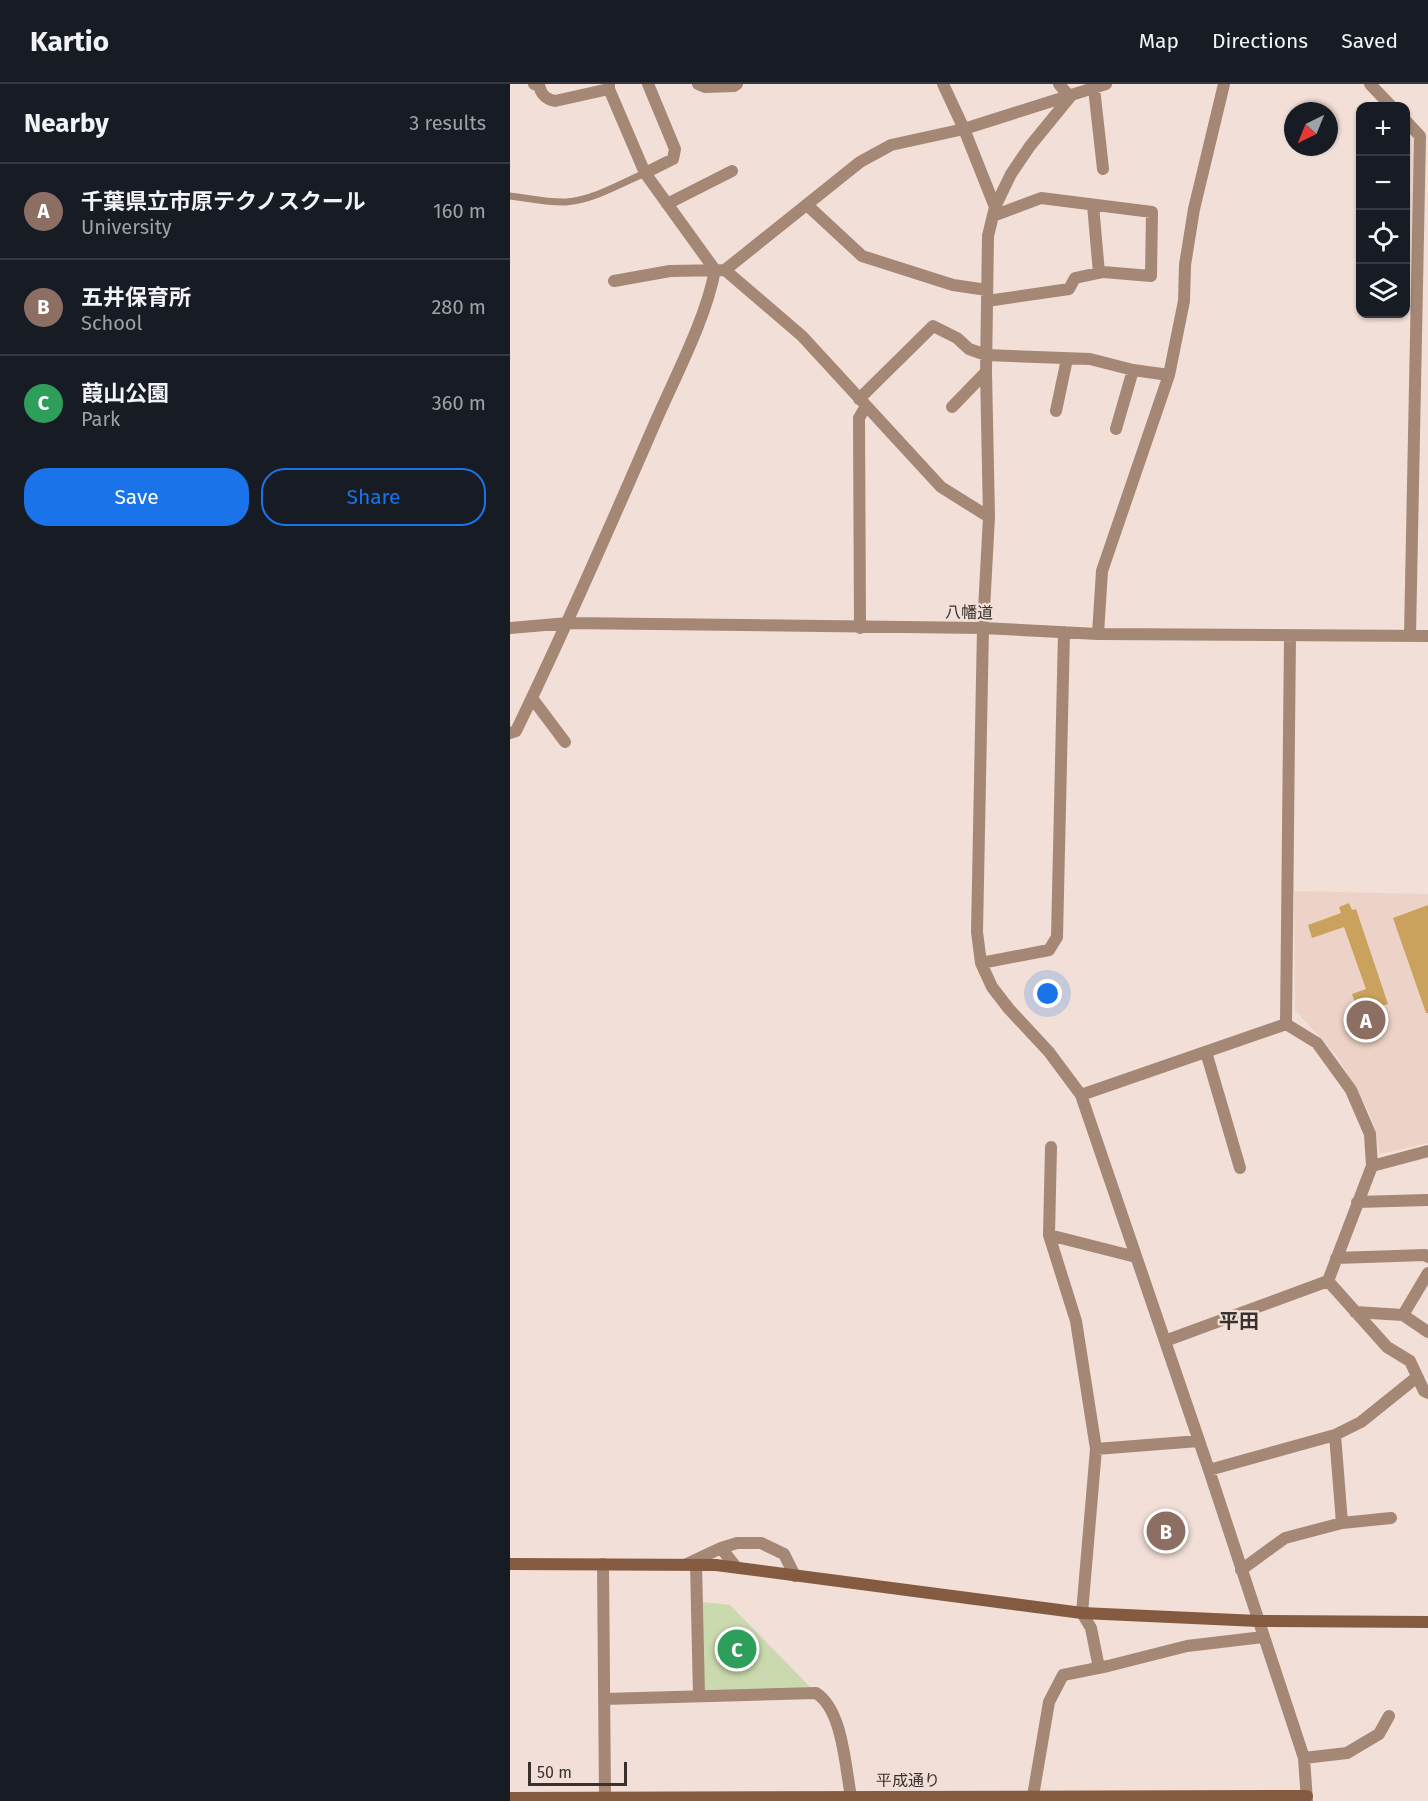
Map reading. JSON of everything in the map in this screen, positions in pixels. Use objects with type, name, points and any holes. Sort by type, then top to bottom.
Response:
[{"type":"street","points":[[534,84],[539,85],[540,91],[547,99],[555,101],[609,87],[645,173],[720,270],[802,336],[941,487],[988,517]]},
{"type":"street","points":[[645,173],[673,159],[675,149],[648,84]]},
{"type":"street","points":[[698,84],[705,87],[737,84]]},
{"type":"street","points":[[943,84],[964,129],[994,212]]},
{"type":"street","points":[[1059,84],[1070,96]]},
{"type":"street","points":[[510,733],[516,731],[568,623],[720,270],[860,162],[891,145],[964,129],[1106,84]]},
{"type":"street","points":[[1098,634],[1102,571],[1169,375],[1184,301],[1185,264],[1194,209],[1224,84]]},
{"type":"street","points":[[1370,84],[1387,102]]},
{"type":"street","points":[[1094,88],[1103,169]]},
{"type":"street","points":[[1070,96],[1011,174],[994,212],[988,236],[986,355],[988,517],[983,628],[977,920],[981,963],[992,987],[1049,1052],[1081,1095],[1304,1758],[1307,1798]]},
{"type":"street","points":[[1410,125],[1420,136],[1410,635]]},
{"type":"street","points":[[667,204],[732,171]]},
{"type":"street","points":[[807,205],[862,256],[987,296],[1069,289],[1076,278],[1099,273],[1151,276],[1152,212],[1041,198],[994,212]]},
{"type":"street","points":[[1093,205],[1099,273]]},
{"type":"street","points":[[614,281],[670,271],[720,270]]},
{"type":"street","points":[[861,628],[859,418],[862,403],[933,326],[957,338],[969,349],[986,355],[1090,359],[1133,370],[1169,375]]},
{"type":"street","points":[[1056,411],[1067,359]]},
{"type":"street","points":[[1116,429],[1133,370]]},
{"type":"street","points":[[952,407],[986,372]]},
{"type":"street","name":"八幡道","points":[[510,628],[568,623],[983,628],[1098,634],[1428,636]]},
{"type":"street","points":[[981,963],[1049,950],[1057,937],[1064,632]]},
{"type":"street","points":[[1286,1024],[1290,636]]},
{"type":"street","points":[[532,698],[565,742]]},
{"type":"street","points":[[1081,1095],[1286,1024]]},
{"type":"street","points":[[1286,1024],[1317,1043],[1351,1090],[1370,1134],[1372,1166],[1328,1281]]},
{"type":"street","points":[[1206,1052],[1240,1168]]},
{"type":"street","points":[[1051,1147],[1049,1234],[1076,1321],[1096,1449],[1082,1613],[1091,1628],[1099,1668]]},
{"type":"street","points":[[1372,1166],[1428,1151]]},
{"type":"street","points":[[1357,1202],[1428,1200]]},
{"type":"street","points":[[1049,1234],[1136,1257]]},
{"type":"street","points":[[1336,1258],[1427,1255]]},
{"type":"street","points":[[1403,1315],[1428,1272]]},
{"type":"street","points":[[1165,1341],[1328,1281]]},
{"type":"street","points":[[1328,1281],[1387,1347],[1410,1361],[1424,1391],[1428,1393]]},
{"type":"street","points":[[1355,1312],[1403,1315],[1428,1332]]},
{"type":"street","points":[[1209,1470],[1335,1435],[1361,1422],[1417,1377]]},
{"type":"street","points":[[1335,1435],[1342,1523]]},
{"type":"street","points":[[1096,1449],[1199,1441]]},
{"type":"street","points":[[1241,1570],[1285,1538],[1342,1523],[1391,1518]]},
{"type":"street","points":[[691,1564],[721,1548],[738,1543],[761,1544],[784,1554],[795,1576]]},
{"type":"street","points":[[736,1568],[738,1543]]},
{"type":"street","points":[[721,1548],[736,1568]]},
{"type":"street","points":[[510,1564],[691,1564],[1082,1613],[1258,1621],[1428,1622]]},
{"type":"street","points":[[603,1564],[605,1797]]},
{"type":"street","points":[[691,1564],[699,1696]]},
{"type":"street","points":[[1033,1796],[1049,1702],[1063,1675],[1187,1646],[1263,1637]]},
{"type":"street","points":[[604,1699],[816,1693],[825,1699],[836,1721],[851,1796]]},
{"type":"street","points":[[1304,1758],[1347,1753],[1379,1734],[1389,1716]]},
{"type":"street","name":"平成通り","points":[[510,1798],[1033,1796],[1307,1798]]},
{"type":"lane","points":[[510,196],[565,202],[610,189],[645,173]]},
{"type":"shaded area","points":[[1294,891],[1428,894],[1428,1143],[1380,1154],[1374,1126],[1366,1106],[1337,1056],[1295,1010]]},
{"type":"green space","points":[[703,1602],[730,1605],[816,1693],[699,1696]]},
{"type":"building","points":[[1349,903],[1352,910],[1356,909],[1388,1004],[1372,1009],[1369,1002],[1356,1006],[1352,994],[1366,989],[1344,927],[1312,938],[1308,925],[1341,913],[1339,907]]},
{"type":"building","points":[[1428,905],[1428,1013],[1426,1013],[1393,918]]},
{"type":"place","name":"千葉県立市原テクノスクール","points":[[1366,1020]]},
{"type":"place","name":"五井保育所","points":[[1166,1531]]},
{"type":"place","name":"葭山公園","points":[[737,1649]]},
{"type":"district","name":"平田","points":[[1239,1321]]}]
